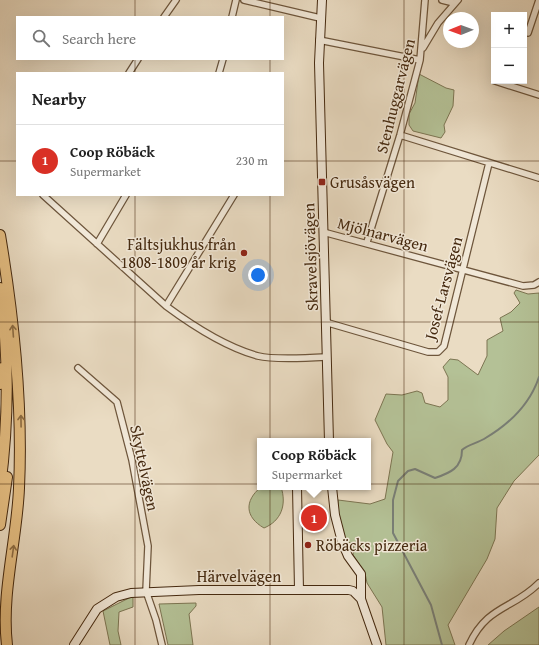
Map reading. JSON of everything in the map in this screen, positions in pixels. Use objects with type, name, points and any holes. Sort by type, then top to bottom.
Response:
[{"type":"highway","points":[[0,235],[11,301],[20,404],[21,452],[15,532],[5,615],[7,645]]},
{"type":"highway","points":[[0,288],[5,342],[7,408],[5,448],[0,487]]},
{"type":"highway","points":[[0,384],[5,342]]},
{"type":"highway","points":[[0,525],[11,449],[16,370]]},
{"type":"street","points":[[165,16],[176,0]]},
{"type":"street","points":[[232,16],[236,0]]},
{"type":"street","points":[[244,0],[320,18]]},
{"type":"street","name":"Skravelsjövägen","points":[[322,0],[319,40],[329,438]]},
{"type":"street","name":"Stenhuggarvägen","points":[[366,242],[400,135],[420,60],[425,0]]},
{"type":"street","points":[[442,0],[456,2]]},
{"type":"street","points":[[528,33],[539,0]]},
{"type":"street","points":[[422,50],[438,23],[456,2]]},
{"type":"street","points":[[319,40],[420,60]]},
{"type":"street","points":[[130,72],[137,60]]},
{"type":"street","points":[[219,72],[222,60]]},
{"type":"street","points":[[505,84],[539,95]]},
{"type":"street","points":[[400,135],[539,178]]},
{"type":"street","name":"Josef-Larsvägen","points":[[325,322],[428,352],[438,352],[444,346],[489,163]]},
{"type":"street","points":[[44,196],[166,306],[187,322],[210,335],[258,356],[326,357]]},
{"type":"street","points":[[49,201],[52,196]]},
{"type":"street","points":[[96,244],[125,196]]},
{"type":"street","points":[[166,306],[233,196]]},
{"type":"street","name":"Mjölnarvägen","points":[[323,232],[366,242],[463,270],[528,286],[539,282]]},
{"type":"street","name":"Skyttelvägen","points":[[78,368],[117,402],[131,456],[148,546],[146,591]]},
{"type":"street","points":[[297,490],[299,590]]},
{"type":"street","points":[[332,490],[335,515],[342,542],[348,556],[361,574],[361,599],[377,645]]},
{"type":"street","points":[[469,645],[481,624],[489,617],[539,584]]},
{"type":"street","name":"Härvelvägen","points":[[74,645],[97,609],[116,597],[146,591],[349,590],[353,591],[361,599]]},
{"type":"street","points":[[146,591],[156,620],[162,645]]},
{"type":"green space","points":[[419,74],[446,88],[454,90],[453,106],[444,125],[445,132],[441,138],[413,131],[409,125],[409,114],[415,103]]},
{"type":"green space","points":[[516,290],[528,294],[539,293],[539,455],[514,481],[497,508],[495,539],[487,559],[448,625],[455,645],[386,645],[382,607],[367,583],[365,573],[353,555],[354,545],[345,540],[338,516],[338,500],[370,504],[385,499],[393,452],[387,444],[375,420],[386,394],[402,395],[417,391],[422,393],[425,403],[440,407],[448,400],[448,377],[443,367],[450,359],[458,360],[478,375],[487,356],[487,340],[503,331],[500,318],[511,312],[520,303],[514,293]]},
{"type":"green space","points":[[257,490],[282,490],[283,494],[283,506],[281,512],[275,521],[264,528],[253,519],[250,514],[249,503]]},
{"type":"green space","points":[[133,596],[133,607],[119,612],[118,631],[121,645],[110,645],[103,611]]},
{"type":"green space","points":[[196,603],[196,606],[189,614],[193,645],[168,645],[159,604]]},
{"type":"green space","points":[[539,607],[539,645],[488,645],[504,631]]},
{"type":"waterway","points":[[442,645],[431,605],[393,533],[393,500],[398,481],[408,471],[415,469],[435,478],[450,472],[460,461],[462,450],[493,433],[517,413],[530,396],[539,377]]},
{"type":"place","name":"Grusåsvägen","points":[[322,182]]},
{"type":"place","name":"Fältsjukhus från 1808-1809 år krig","points":[[244,253]]},
{"type":"place","name":"Coop Röbäck","points":[[314,518]]},
{"type":"place","name":"Röbäcks pizzeria","points":[[308,545]]}]
